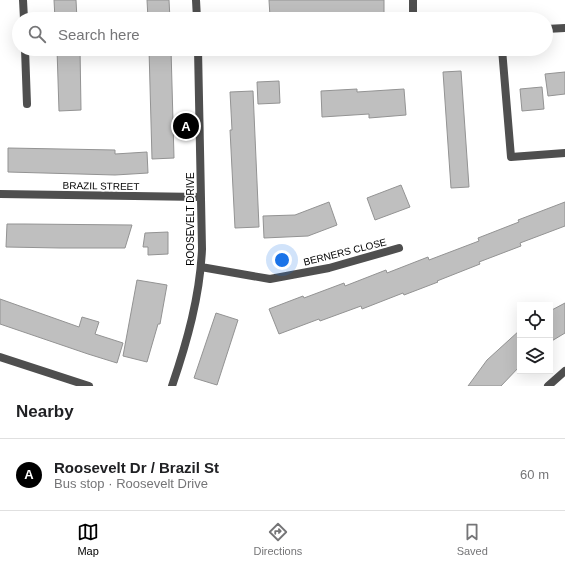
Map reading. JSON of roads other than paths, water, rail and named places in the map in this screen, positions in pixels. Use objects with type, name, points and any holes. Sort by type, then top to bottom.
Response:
[{"type":"street","points":[[23,0],[24,12]]},
{"type":"street","points":[[196,0],[197,12]]},
{"type":"street","points":[[413,0],[413,12]]},
{"type":"street","points":[[553,29],[565,28]]},
{"type":"street","points":[[25,56],[27,104]]},
{"type":"street","name":"ROOSEVELT DRIVE","points":[[172,386],[180,364],[194,308],[201,267],[198,56]]},
{"type":"street","points":[[503,56],[511,156],[565,153]]},
{"type":"street","name":"BRAZIL STREET","points":[[0,194],[201,197]]},
{"type":"street","name":"BERNERS CLOSE","points":[[201,267],[270,279],[329,268],[398,248]]},
{"type":"street","points":[[0,357],[89,386]]},
{"type":"street","points":[[548,386],[565,371]]},
{"type":"place","name":"Roosevelt Dr / Brazil St","points":[[186,126]]}]
